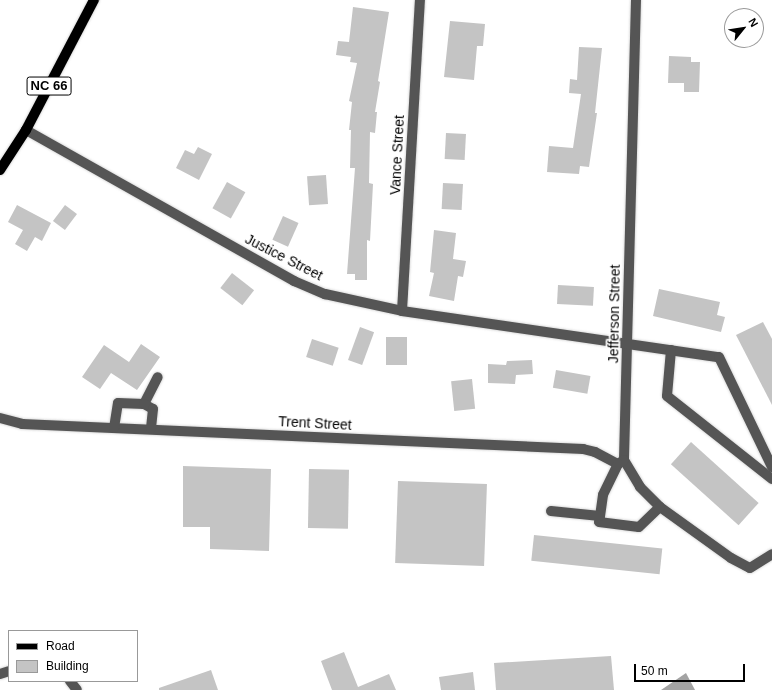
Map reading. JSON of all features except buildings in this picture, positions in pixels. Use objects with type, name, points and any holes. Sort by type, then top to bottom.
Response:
[{"type":"main road","name":"NC 66","points":[[0,170],[26,130],[94,0]]},
{"type":"street","name":"Vance Street","points":[[402,311],[420,0]]},
{"type":"street","name":"Jefferson Street","points":[[621,462],[628,344],[636,0]]},
{"type":"street","name":"Justice Street","points":[[26,130],[294,281],[352,302],[402,311],[719,357],[768,446]]},
{"type":"street","points":[[671,350],[667,396],[772,479]]},
{"type":"street","points":[[144,404],[158,377]]},
{"type":"street","points":[[114,428],[118,403],[144,404],[153,409],[151,429]]},
{"type":"street","name":"Trent Street","points":[[0,418],[22,424],[583,449],[621,462]]},
{"type":"street","points":[[768,446],[772,466]]},
{"type":"street","points":[[660,507],[638,527],[599,522],[602,495],[621,462],[640,487],[660,507],[731,558],[750,568],[772,554]]},
{"type":"street","points":[[551,511],[600,516]]},
{"type":"street","points":[[71,682],[77,690]]},
{"type":"shaded area","points":[[686,673],[695,690],[661,690]]}]
